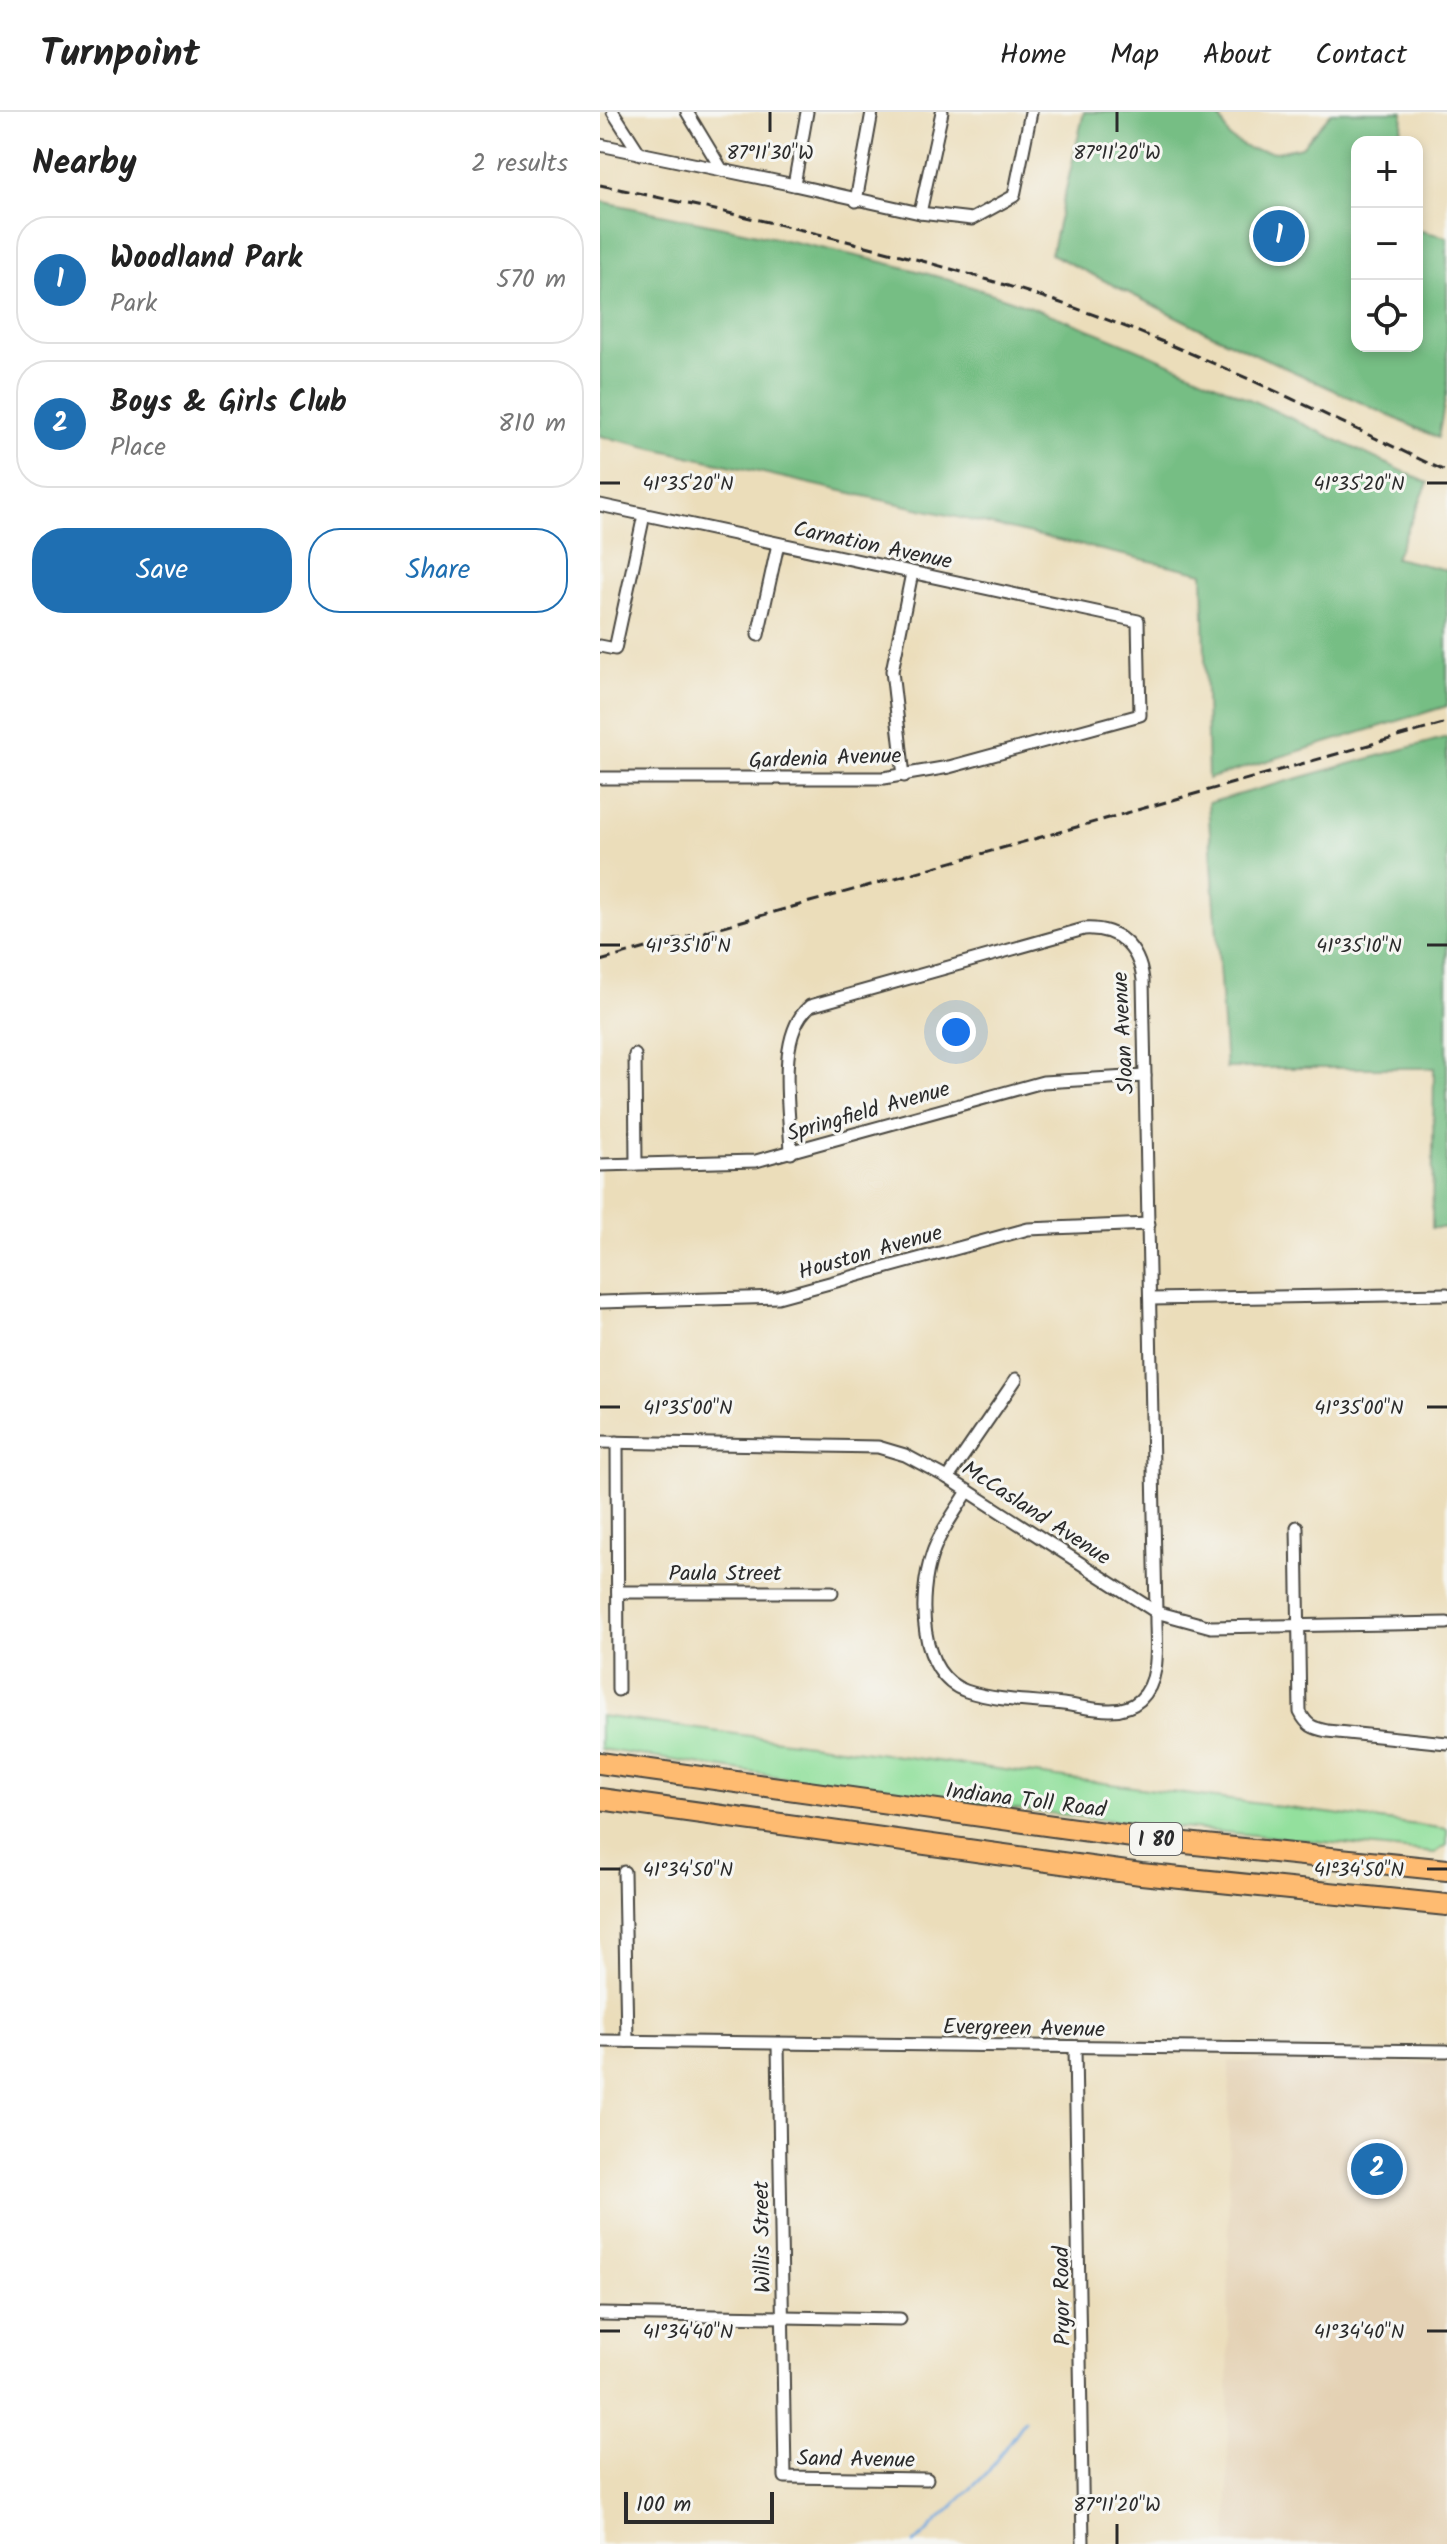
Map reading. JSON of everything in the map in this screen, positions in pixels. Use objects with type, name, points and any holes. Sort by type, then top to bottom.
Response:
[{"type":"highway","name":"Indiana Toll Road","points":[[600,1763],[1147,1839],[1447,1870]]},
{"type":"highway","name":"I 80","points":[[600,1799],[1141,1874],[1447,1905]]},
{"type":"street","points":[[613,112],[640,154]]},
{"type":"street","points":[[687,112],[722,170]]},
{"type":"street","points":[[800,186],[807,112]]},
{"type":"street","points":[[856,201],[872,112]]},
{"type":"street","points":[[920,213],[942,112]]},
{"type":"street","points":[[600,145],[800,186],[856,201],[972,219],[1014,196],[1031,112]]},
{"type":"street","name":"Carnation Avenue","points":[[600,505],[1138,621],[1140,715]]},
{"type":"street","points":[[600,646],[615,649],[644,515]]},
{"type":"street","points":[[758,635],[778,544]]},
{"type":"street","points":[[904,776],[892,671],[912,573]]},
{"type":"street","name":"Gardenia Avenue","points":[[600,778],[838,780],[904,776],[949,767],[1140,715]]},
{"type":"street","name":"Sloan Avenue","points":[[791,1153],[789,1041],[799,1015],[810,1006],[1084,929],[1110,931],[1123,938],[1141,965],[1156,1612],[1155,1675],[1146,1693],[1124,1709],[1108,1710],[964,1691],[943,1675],[930,1654],[924,1607],[932,1555],[968,1491]]},
{"type":"street","points":[[635,1055],[636,1164]]},
{"type":"street","name":"Springfield Avenue","points":[[600,1165],[756,1161],[1043,1082],[1145,1076]]},
{"type":"street","name":"Houston Avenue","points":[[600,1302],[778,1297],[1028,1229],[1149,1224]]},
{"type":"street","points":[[1151,1299],[1447,1294]]},
{"type":"street","points":[[948,1478],[1016,1379]]},
{"type":"street","name":"McCasland Avenue","points":[[600,1442],[878,1447],[905,1455],[948,1478],[1156,1612],[1211,1627],[1447,1623]]},
{"type":"street","points":[[617,1442],[618,1690]]},
{"type":"street","points":[[1297,1527],[1300,1712],[1311,1728],[1447,1743]]},
{"type":"street","name":"Paula Street","points":[[618,1592],[832,1592]]},
{"type":"street","points":[[624,1872],[627,2041]]},
{"type":"street","name":"Evergreen Avenue","points":[[600,2041],[1447,2051]]},
{"type":"street","name":"Willis Street","points":[[778,2044],[785,2477]]},
{"type":"street","name":"Pryor Road","points":[[1075,2048],[1083,2544]]},
{"type":"street","points":[[600,2314],[900,2319]]},
{"type":"street","name":"Sand Avenue","points":[[785,2477],[927,2479]]},
{"type":"shaded area","points":[[1229,2062],[1447,2063],[1447,2544],[1228,2544]]},
{"type":"green space","points":[[1084,112],[1217,112],[1230,138],[1249,149],[1277,152],[1302,147],[1332,112],[1403,112],[1402,128],[1395,136],[1351,136],[1351,352],[1423,352],[1423,231],[1447,237],[1447,390],[1438,438],[1203,330],[1051,254]]},
{"type":"green space","points":[[600,201],[836,251],[980,289],[1175,365],[1428,483],[1395,558],[1447,570],[1447,706],[1208,779],[1203,573],[600,436]]},
{"type":"green space","points":[[1447,737],[1447,1228],[1432,1228],[1434,1068],[1226,1068],[1208,803]]},
{"type":"green space","points":[[600,1716],[1447,1829],[1447,1845],[1435,1853],[1141,1824],[897,1795],[600,1749]]},
{"type":"waterway","points":[[914,2544],[987,2473],[1024,2421]]},
{"type":"railway","points":[[600,185],[888,252],[1058,302],[1206,360],[1447,472]]},
{"type":"railway","points":[[600,961],[1447,723]]},
{"type":"place","name":"Woodland Park","points":[[1279,236]]},
{"type":"place","name":"Boys & Girls Club","points":[[1377,2169]]}]
